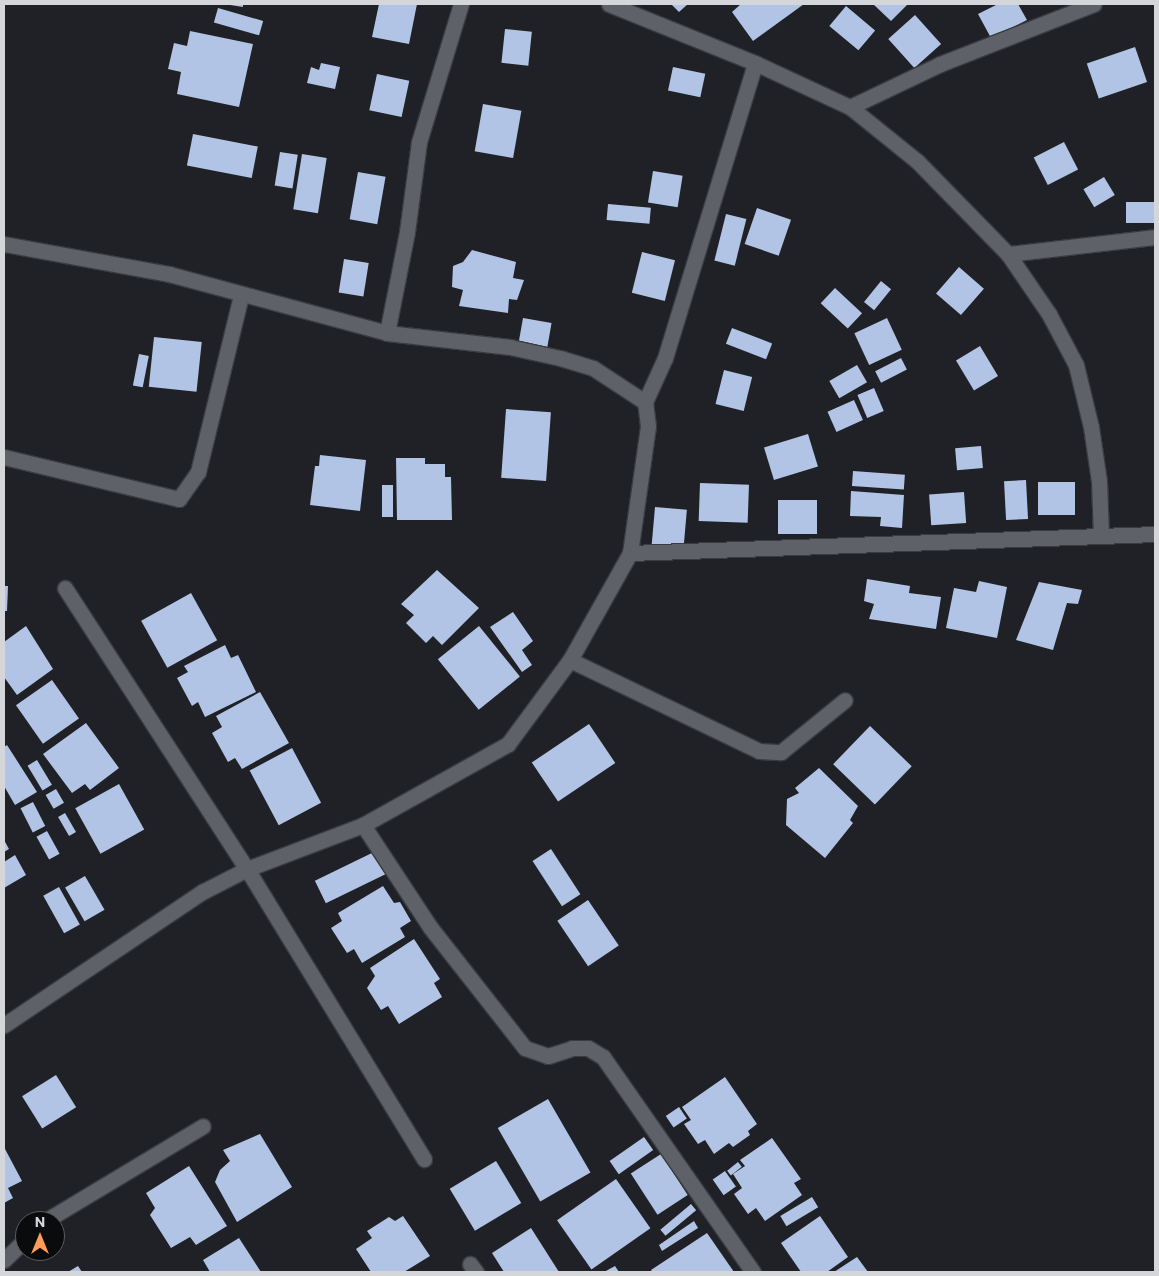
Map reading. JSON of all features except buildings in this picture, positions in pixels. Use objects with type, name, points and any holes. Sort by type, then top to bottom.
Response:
[{"type":"street","points":[[387,333],[407,232],[419,142],[462,4]]},
{"type":"street","points":[[609,4],[755,63],[850,107],[923,167],[1008,254],[1049,314],[1076,365],[1091,427],[1099,481],[1101,535]]},
{"type":"street","points":[[850,107],[940,64],[1094,4]]},
{"type":"street","points":[[4,1025],[202,892],[247,869],[363,825],[508,744],[570,660],[630,553],[648,426],[645,402],[665,358],[755,63]]},
{"type":"street","points":[[1008,254],[1155,237]]},
{"type":"street","points":[[4,244],[169,274],[387,333],[510,348],[560,358],[593,368],[645,402]]},
{"type":"street","points":[[4,457],[179,499],[198,472],[241,295]]},
{"type":"street","points":[[630,553],[1155,534]]},
{"type":"street","points":[[65,588],[247,869],[424,1159]]},
{"type":"street","points":[[570,660],[758,751],[781,752],[844,700]]},
{"type":"street","points":[[363,825],[430,927],[525,1048],[548,1056],[572,1048],[588,1048],[603,1056],[753,1272]]},
{"type":"street","points":[[62,1211],[203,1126]]},
{"type":"street","points":[[4,1260],[15,1250]]}]
